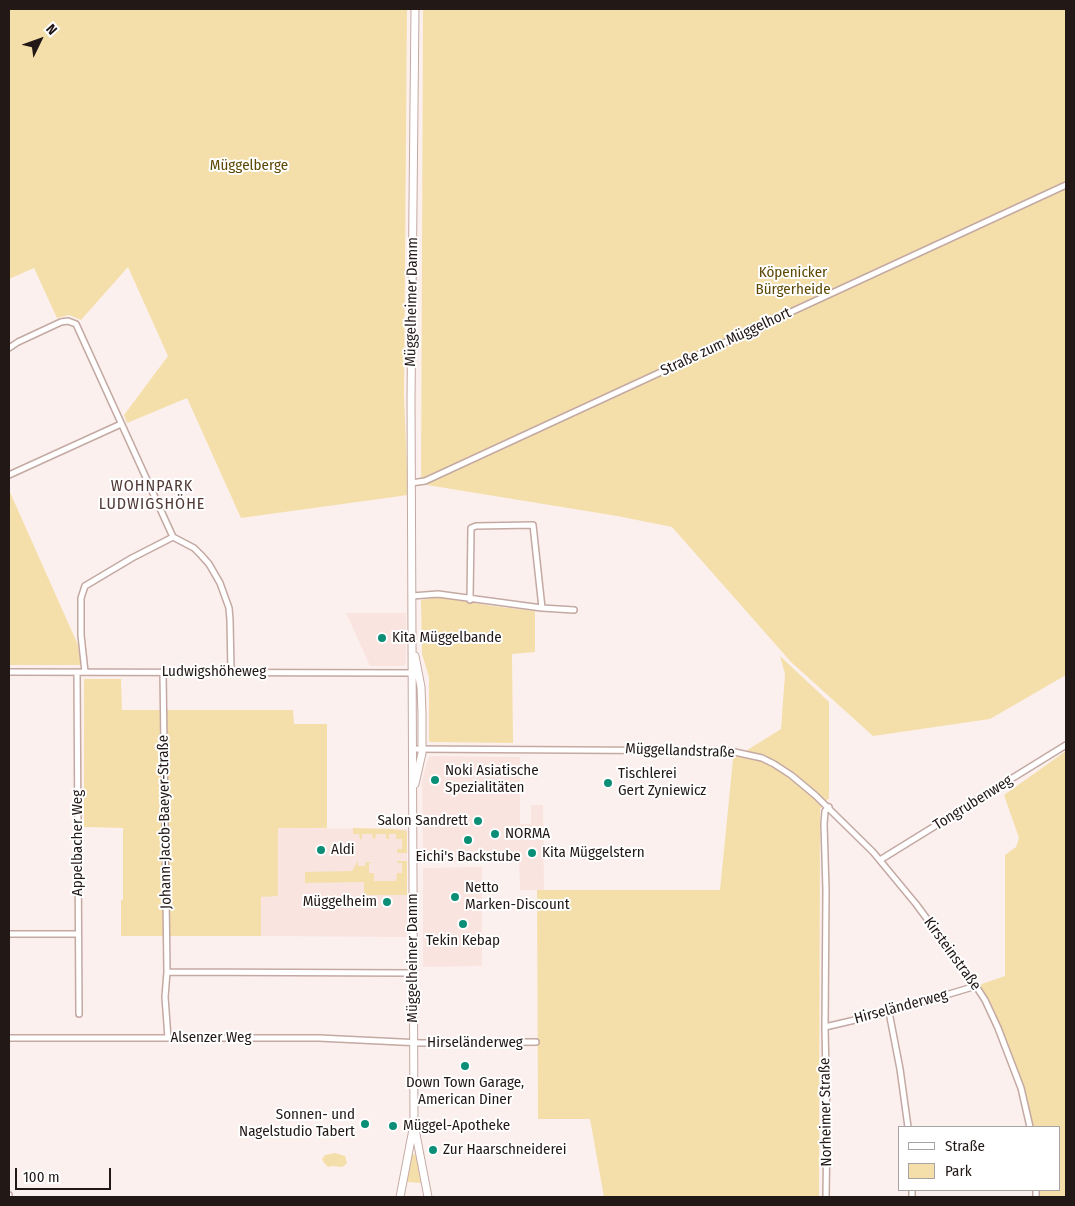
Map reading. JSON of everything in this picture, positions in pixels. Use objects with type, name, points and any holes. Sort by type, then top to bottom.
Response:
[{"type":"main road","name":"Müggelheimer Damm","points":[[414,1124],[412,749],[416,673],[413,648],[411,483],[415,9]]},
{"type":"main road","name":"Müggelheimer Damm","points":[[413,792],[419,770],[421,749],[421,687],[416,673]]},
{"type":"main road","points":[[400,1197],[414,1124]]},
{"type":"main road","points":[[414,1124],[428,1197]]},
{"type":"street","name":"Straße zum Müggelhort","points":[[411,483],[433,478],[1066,185]]},
{"type":"street","points":[[9,348],[61,322],[68,320],[73,322],[78,328],[173,537],[194,548],[202,555],[220,583],[230,614],[232,672]]},
{"type":"street","points":[[9,475],[121,424]]},
{"type":"street","points":[[470,600],[471,528],[476,526],[533,525],[542,608]]},
{"type":"street","points":[[84,672],[81,598],[85,586],[132,558],[173,537]]},
{"type":"street","points":[[412,596],[438,594],[470,600],[574,610]]},
{"type":"street","name":"Ludwigshöheweg","points":[[9,672],[416,673]]},
{"type":"street","name":"Appelbacher Weg","points":[[77,672],[79,1014]]},
{"type":"street","name":"Johann-Jacob-Baeyer-Straße","points":[[163,672],[167,972],[165,997],[168,1038]]},
{"type":"street","name":"Tongrubenweg","points":[[880,860],[1066,745]]},
{"type":"street","name":"Müggellandstraße","points":[[412,749],[730,751],[762,758],[774,764],[791,775],[829,807]]},
{"type":"street","points":[[825,1027],[826,890],[824,824],[825,811],[829,807]]},
{"type":"street","name":"Kirsteinstraße","points":[[829,807],[880,860],[934,928],[985,1000],[1021,1088],[1030,1126]]},
{"type":"street","points":[[9,934],[78,934]]},
{"type":"street","points":[[167,972],[414,973]]},
{"type":"street","name":"Hirseländerweg","points":[[825,1027],[889,1012],[976,986]]},
{"type":"street","points":[[889,1012],[908,1126]]},
{"type":"street","name":"Norheimer Straße","points":[[825,1027],[827,1110],[826,1197]]},
{"type":"street","name":"Alsenzer Weg","points":[[9,1038],[319,1038],[414,1042]]},
{"type":"street","name":"Hirseländerweg","points":[[414,1042],[536,1042]]},
{"type":"shaded area","name":"Kita Müggelbande","points":[[346,613],[406,613],[406,664],[403,666],[370,666]]},
{"type":"shaded area","points":[[429,756],[520,757],[520,824],[531,824],[531,805],[543,805],[544,890],[520,890],[519,862],[423,862],[422,780]]},
{"type":"shaded area","points":[[278,828],[407,829],[407,937],[261,936],[261,896],[278,895]]},
{"type":"shaded area","points":[[482,867],[482,966],[423,967],[423,868]]},
{"type":"green space","name":"Müggelberge","points":[[9,9],[407,9],[404,395],[408,495],[241,518],[187,398],[127,423],[124,415],[168,356],[128,267],[81,320],[69,315],[57,318],[34,268],[9,279]]},
{"type":"green space","name":"Köpenicker Bürgerheide","points":[[423,9],[1066,9],[1066,675],[990,719],[873,736],[791,662],[672,527],[617,516],[421,484]]},
{"type":"green space","points":[[9,490],[78,645],[81,665],[9,665]]},
{"type":"green space","points":[[440,597],[535,611],[535,652],[512,654],[513,743],[429,741],[429,677],[422,654],[421,600]]},
{"type":"green space","points":[[780,656],[829,702],[829,798],[820,809],[819,1197],[604,1197],[590,1119],[538,1119],[537,890],[720,890],[733,759],[781,729],[785,674]]},
{"type":"green space","points":[[84,679],[121,679],[122,710],[293,710],[294,724],[327,724],[327,828],[278,828],[278,896],[261,897],[261,936],[121,936],[123,828],[84,827]]},
{"type":"green space","points":[[1066,751],[1066,1197],[1035,1197],[1035,1191],[1060,1191],[1060,1126],[1030,1126],[1012,1064],[976,986],[1005,976],[1005,855],[1016,847],[1019,838],[1004,795]]},
{"type":"green space","points":[[353,828],[407,831],[407,853],[397,853],[397,849],[402,849],[402,839],[396,839],[396,834],[389,834],[389,839],[386,839],[386,834],[376,834],[375,839],[373,839],[372,834],[362,834],[362,839],[360,839],[359,834],[353,834]]},
{"type":"green space","points":[[358,861],[358,866],[365,866],[366,862],[374,862],[369,863],[369,873],[374,873],[374,881],[396,881],[397,873],[402,873],[402,863],[397,863],[397,861],[407,861],[407,895],[367,895],[364,894],[364,882],[305,883],[305,872],[352,871]]},
{"type":"green space","points":[[335,1153],[345,1156],[347,1163],[344,1166],[328,1167],[324,1163],[322,1159],[325,1155]]},
{"type":"green space","points":[[411,1155],[417,1155],[421,1183],[407,1182]]},
{"type":"place","name":"Kita Müggelbande","points":[[382,638]]},
{"type":"place","name":"Noki Asiatische Spezialitäten","points":[[435,780]]},
{"type":"place","name":"Tischlerei Gert Zyniewicz","points":[[608,783]]},
{"type":"place","name":"Salon Sandrett","points":[[478,821]]},
{"type":"place","name":"NORMA","points":[[495,834]]},
{"type":"place","name":"Eichi's Backstube","points":[[468,840]]},
{"type":"place","name":"Aldi","points":[[321,850]]},
{"type":"place","name":"Kita Müggelstern","points":[[532,853]]},
{"type":"place","name":"Netto Marken-Discount","points":[[455,897]]},
{"type":"place","name":"Müggelheim","points":[[387,902]]},
{"type":"place","name":"Tekin Kebap","points":[[463,924]]},
{"type":"place","name":"Down Town Garage, American Diner","points":[[465,1066]]},
{"type":"place","name":"Sonnen- und Nagelstudio Tabert","points":[[365,1124]]},
{"type":"place","name":"Müggel-Apotheke","points":[[393,1126]]},
{"type":"place","name":"Zur Haarschneiderei","points":[[433,1150]]},
{"type":"district","name":"WOHNPARK LUDWIGSHÖHE","points":[[152,496]]}]
